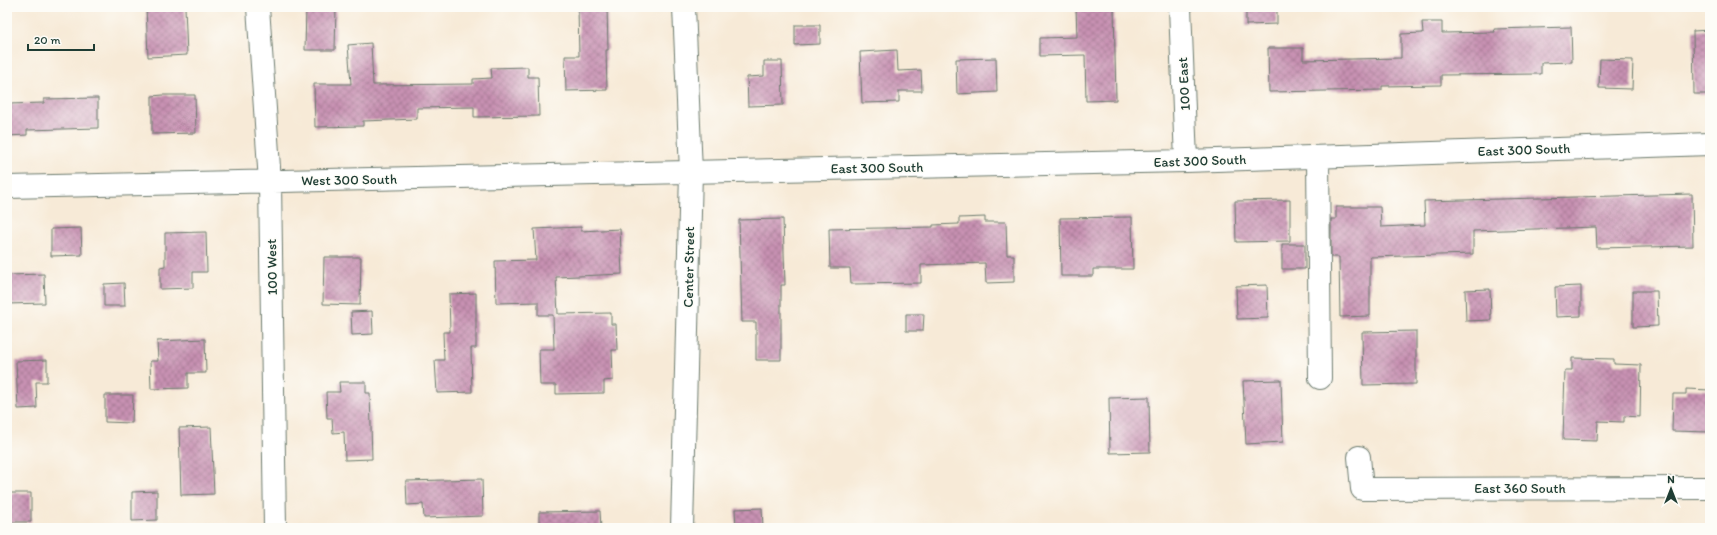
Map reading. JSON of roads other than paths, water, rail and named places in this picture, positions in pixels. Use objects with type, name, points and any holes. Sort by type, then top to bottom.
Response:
[{"type":"street","name":"100 West","points":[[258,7],[270,182],[275,528]]},
{"type":"street","name":"Center Street","points":[[682,528],[691,172],[684,7]]},
{"type":"street","name":"100 East","points":[[1180,7],[1186,161]]},
{"type":"street","name":"East 300 South","points":[[691,172],[1186,161],[1710,144]]},
{"type":"street","points":[[1318,157],[1320,378]]},
{"type":"street","name":"West 300 South","points":[[7,187],[691,172]]},
{"type":"street","name":"East 360 South","points":[[1359,457],[1362,489],[1710,488]]}]
